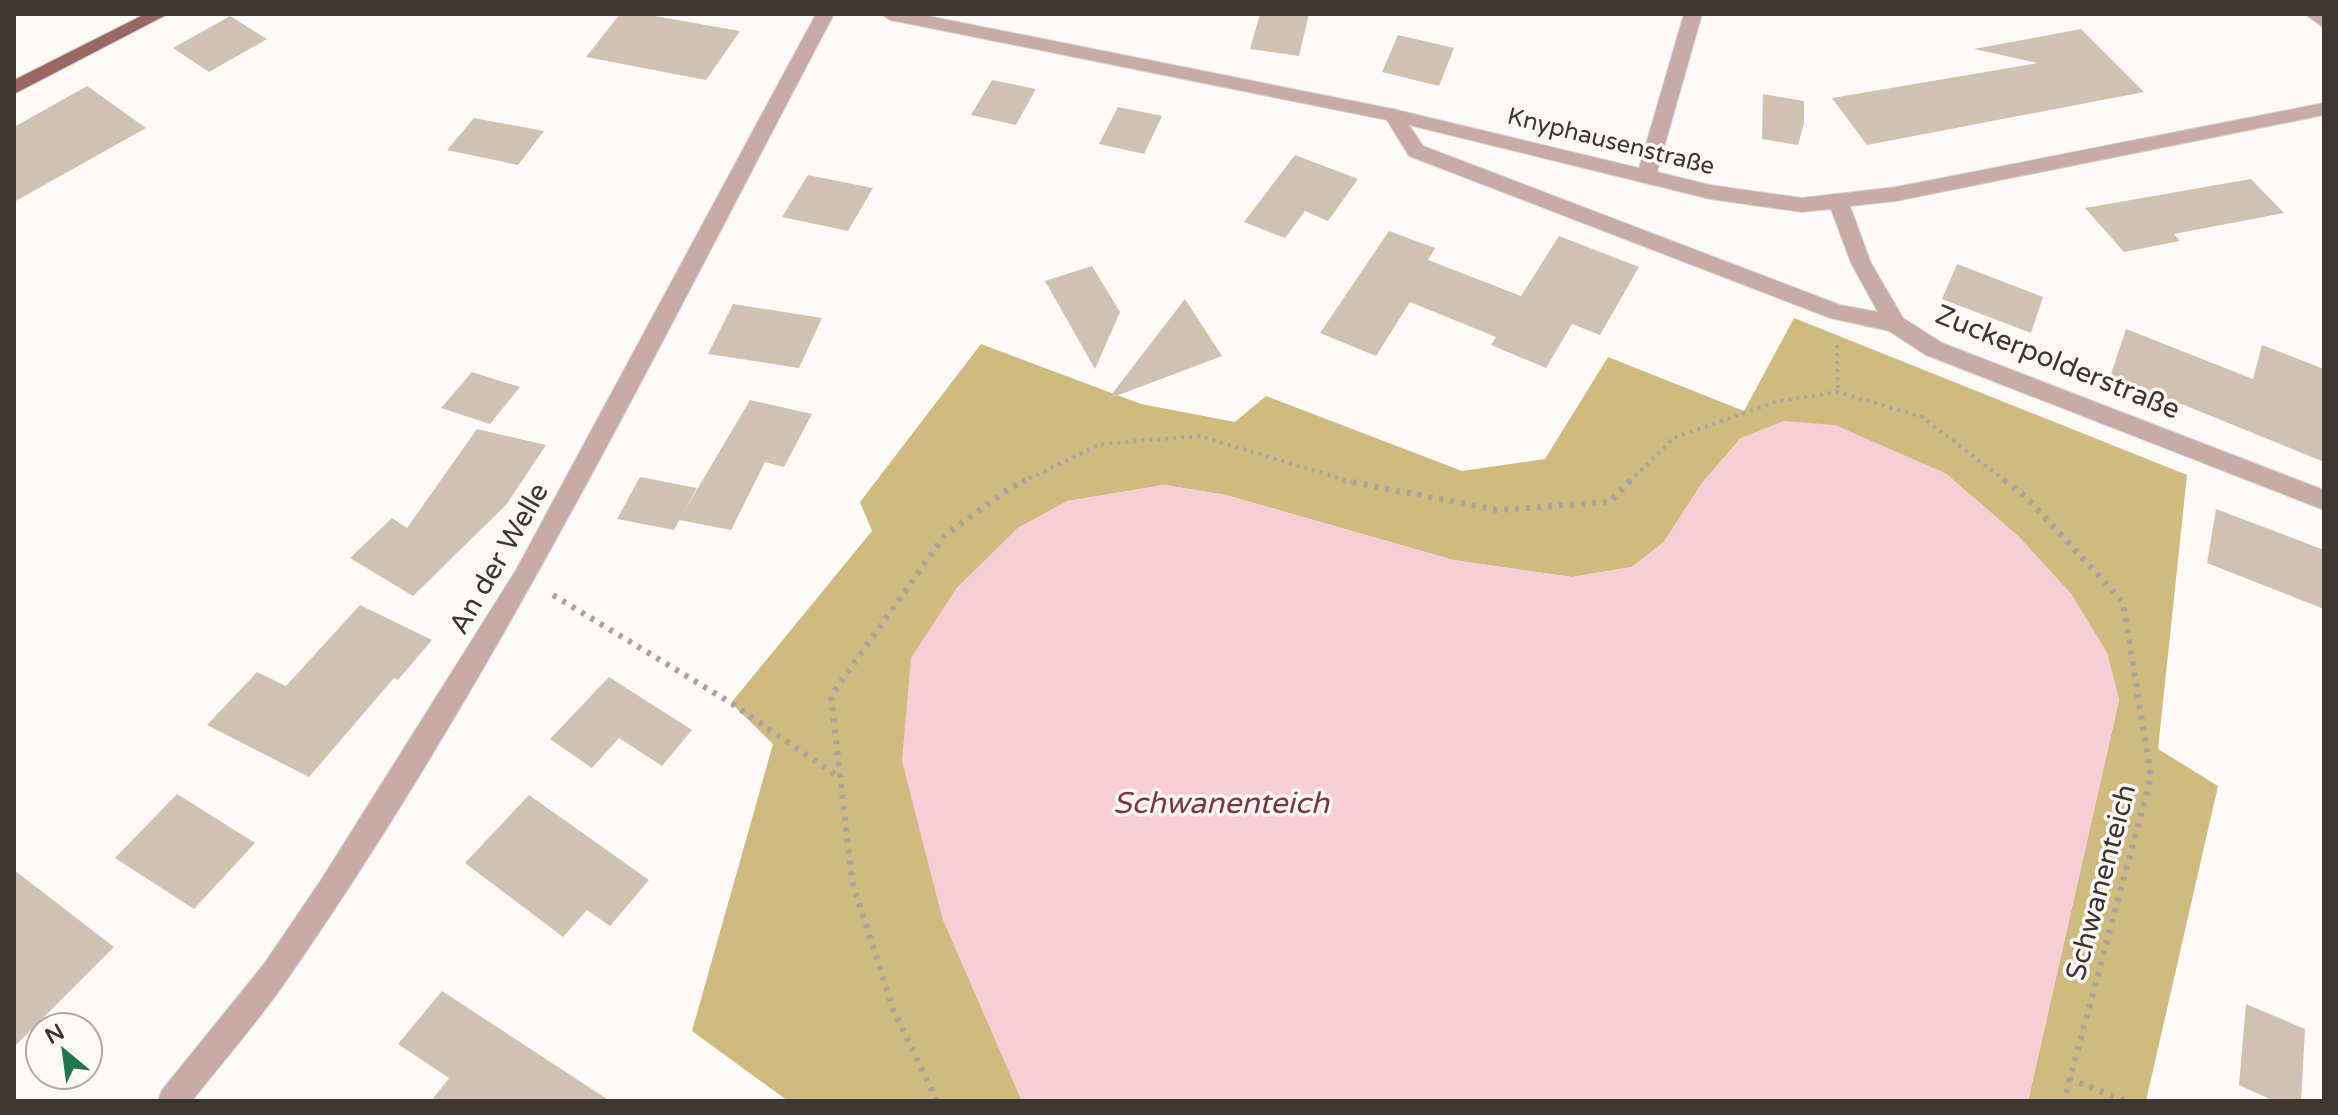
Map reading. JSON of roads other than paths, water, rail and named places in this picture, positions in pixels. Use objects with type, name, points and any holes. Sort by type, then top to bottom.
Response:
[{"type":"main road","points":[[14,88],[159,14]]},
{"type":"street","name":"An der Welle","points":[[173,1101],[274,974],[323,902],[525,577],[825,14]]},
{"type":"street","name":"Knyphausenstraße","points":[[890,14],[1393,115],[1710,192],[1802,205],[1839,203],[2324,109]]},
{"type":"street","points":[[1646,177],[1693,14]]},
{"type":"street","points":[[2314,14],[2324,22]]},
{"type":"street","points":[[1393,115],[1416,151],[1837,312],[1895,324]]},
{"type":"street","name":"Zuckerpolderstraße","points":[[1839,203],[1861,263],[1895,324],[1934,349],[2045,389],[2324,500]]},
{"type":"water","name":"Schwanenteich","points":[[1784,421],[1835,425],[1945,473],[2018,536],[2071,594],[2107,653],[2119,700],[2028,1101],[1022,1101],[942,917],[902,761],[911,658],[956,589],[1018,528],[1068,501],[1164,485],[1226,495],[1453,560],[1572,577],[1632,567],[1664,542],[1702,483],[1741,438]]}]
